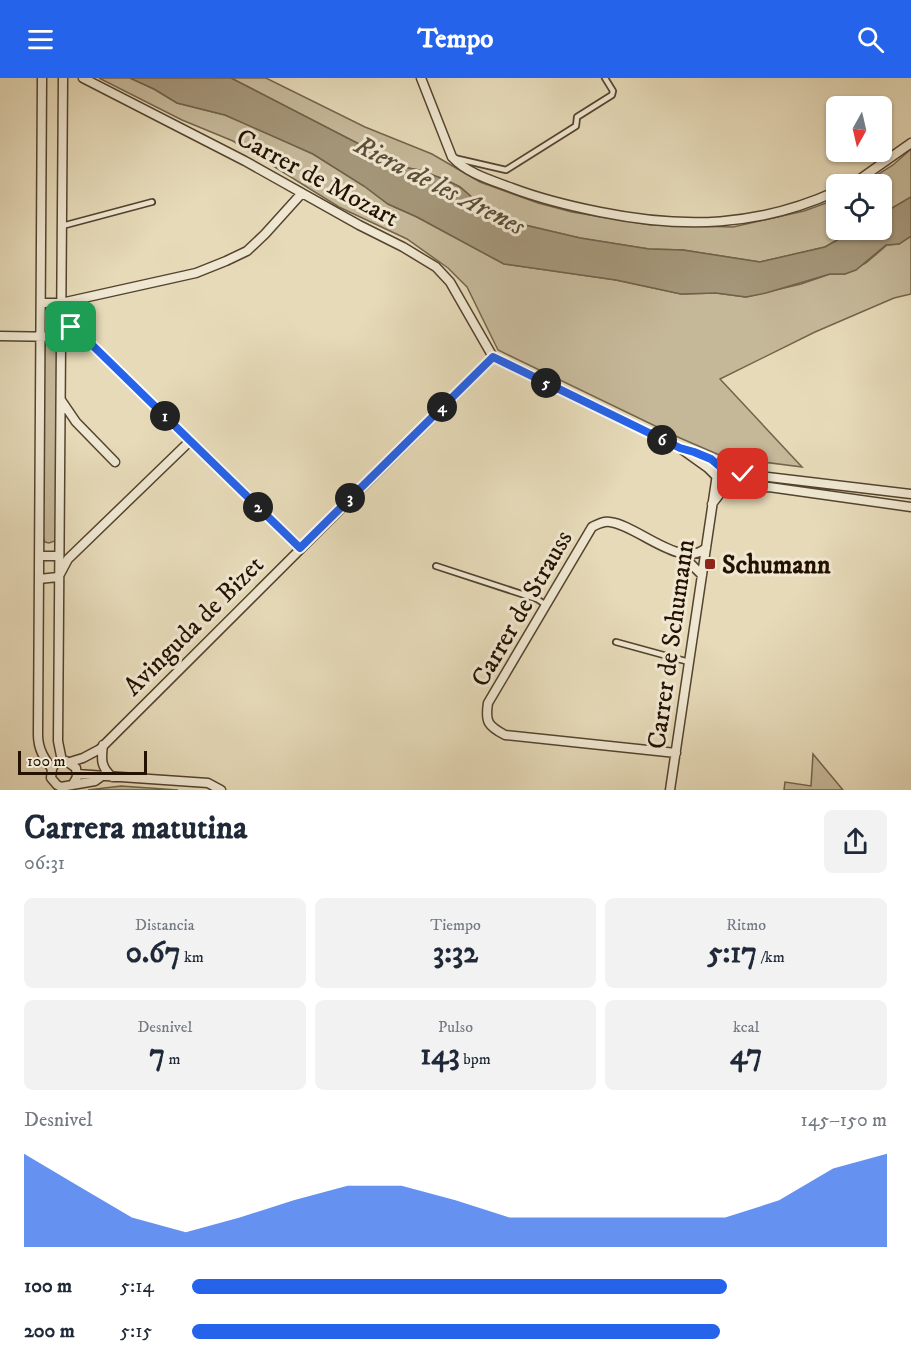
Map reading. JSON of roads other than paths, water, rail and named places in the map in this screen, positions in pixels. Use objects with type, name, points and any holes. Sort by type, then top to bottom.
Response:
[{"type":"street","points":[[42,78],[38,744],[52,769]]},
{"type":"street","points":[[63,78],[58,741],[66,762]]},
{"type":"street","name":"Carrer de Mozart","points":[[83,78],[245,161],[436,267],[450,282],[493,357]]},
{"type":"street","points":[[421,78],[452,157],[460,166],[527,194],[568,205],[646,220],[712,223],[752,218],[808,205],[826,197]]},
{"type":"street","points":[[867,174],[911,143]]},
{"type":"street","points":[[41,303],[61,303],[196,273],[226,261],[247,251],[266,234],[302,193]]},
{"type":"street","points":[[61,319],[85,338],[300,548]]},
{"type":"street","points":[[0,336],[61,337]]},
{"type":"street","points":[[493,357],[680,448],[708,468],[719,485],[741,488],[769,487],[911,507]]},
{"type":"street","name":"Avinguda de Bizet","points":[[77,773],[493,357]]},
{"type":"street","points":[[61,400],[76,422],[115,462]]},
{"type":"street","points":[[58,577],[68,559],[190,441]]},
{"type":"street","points":[[680,448],[711,459],[732,475],[727,486]]},
{"type":"street","points":[[716,478],[719,472],[725,470],[911,494]]},
{"type":"street","name":"Carrer de Schumann","points":[[670,790],[716,478]]},
{"type":"street","name":"Carrer de Schumann","points":[[712,504],[727,486]]},
{"type":"street","name":"Carrer de Strauss","points":[[676,753],[505,735],[493,729],[488,722],[488,703],[592,527],[601,522],[616,523],[681,554],[702,575]]},
{"type":"street","points":[[681,554],[700,553],[706,548]]},
{"type":"street","points":[[39,556],[58,556]]},
{"type":"street","points":[[39,579],[58,577]]},
{"type":"street","points":[[101,747],[102,765],[105,771],[113,777]]},
{"type":"street","name":"Avinguda de Bizet","points":[[66,762],[83,758],[101,747]]},
{"type":"street","points":[[73,784],[77,773],[74,765],[66,762],[54,765],[51,778],[56,787],[95,781],[102,776]]},
{"type":"street","points":[[77,773],[208,783],[220,790]]},
{"type":"lane","points":[[452,157],[506,170],[576,126],[578,117],[612,95],[613,91],[605,78]]},
{"type":"lane","points":[[62,226],[152,202]]},
{"type":"lane","points":[[436,566],[537,599],[546,605]]},
{"type":"lane","points":[[616,642],[689,662]]},
{"type":"water","name":"Riera de les Arenes","points":[[130,78],[231,78],[388,159],[460,187],[482,206],[512,222],[580,238],[760,262],[825,247],[837,240],[892,240],[892,208],[911,197],[911,236],[899,244],[886,245],[856,270],[845,274],[830,274],[746,297],[716,293],[681,294],[616,280],[504,264],[388,204],[313,154],[225,115],[177,103]]},
{"type":"place","name":"Schumann","points":[[710,564]]}]
